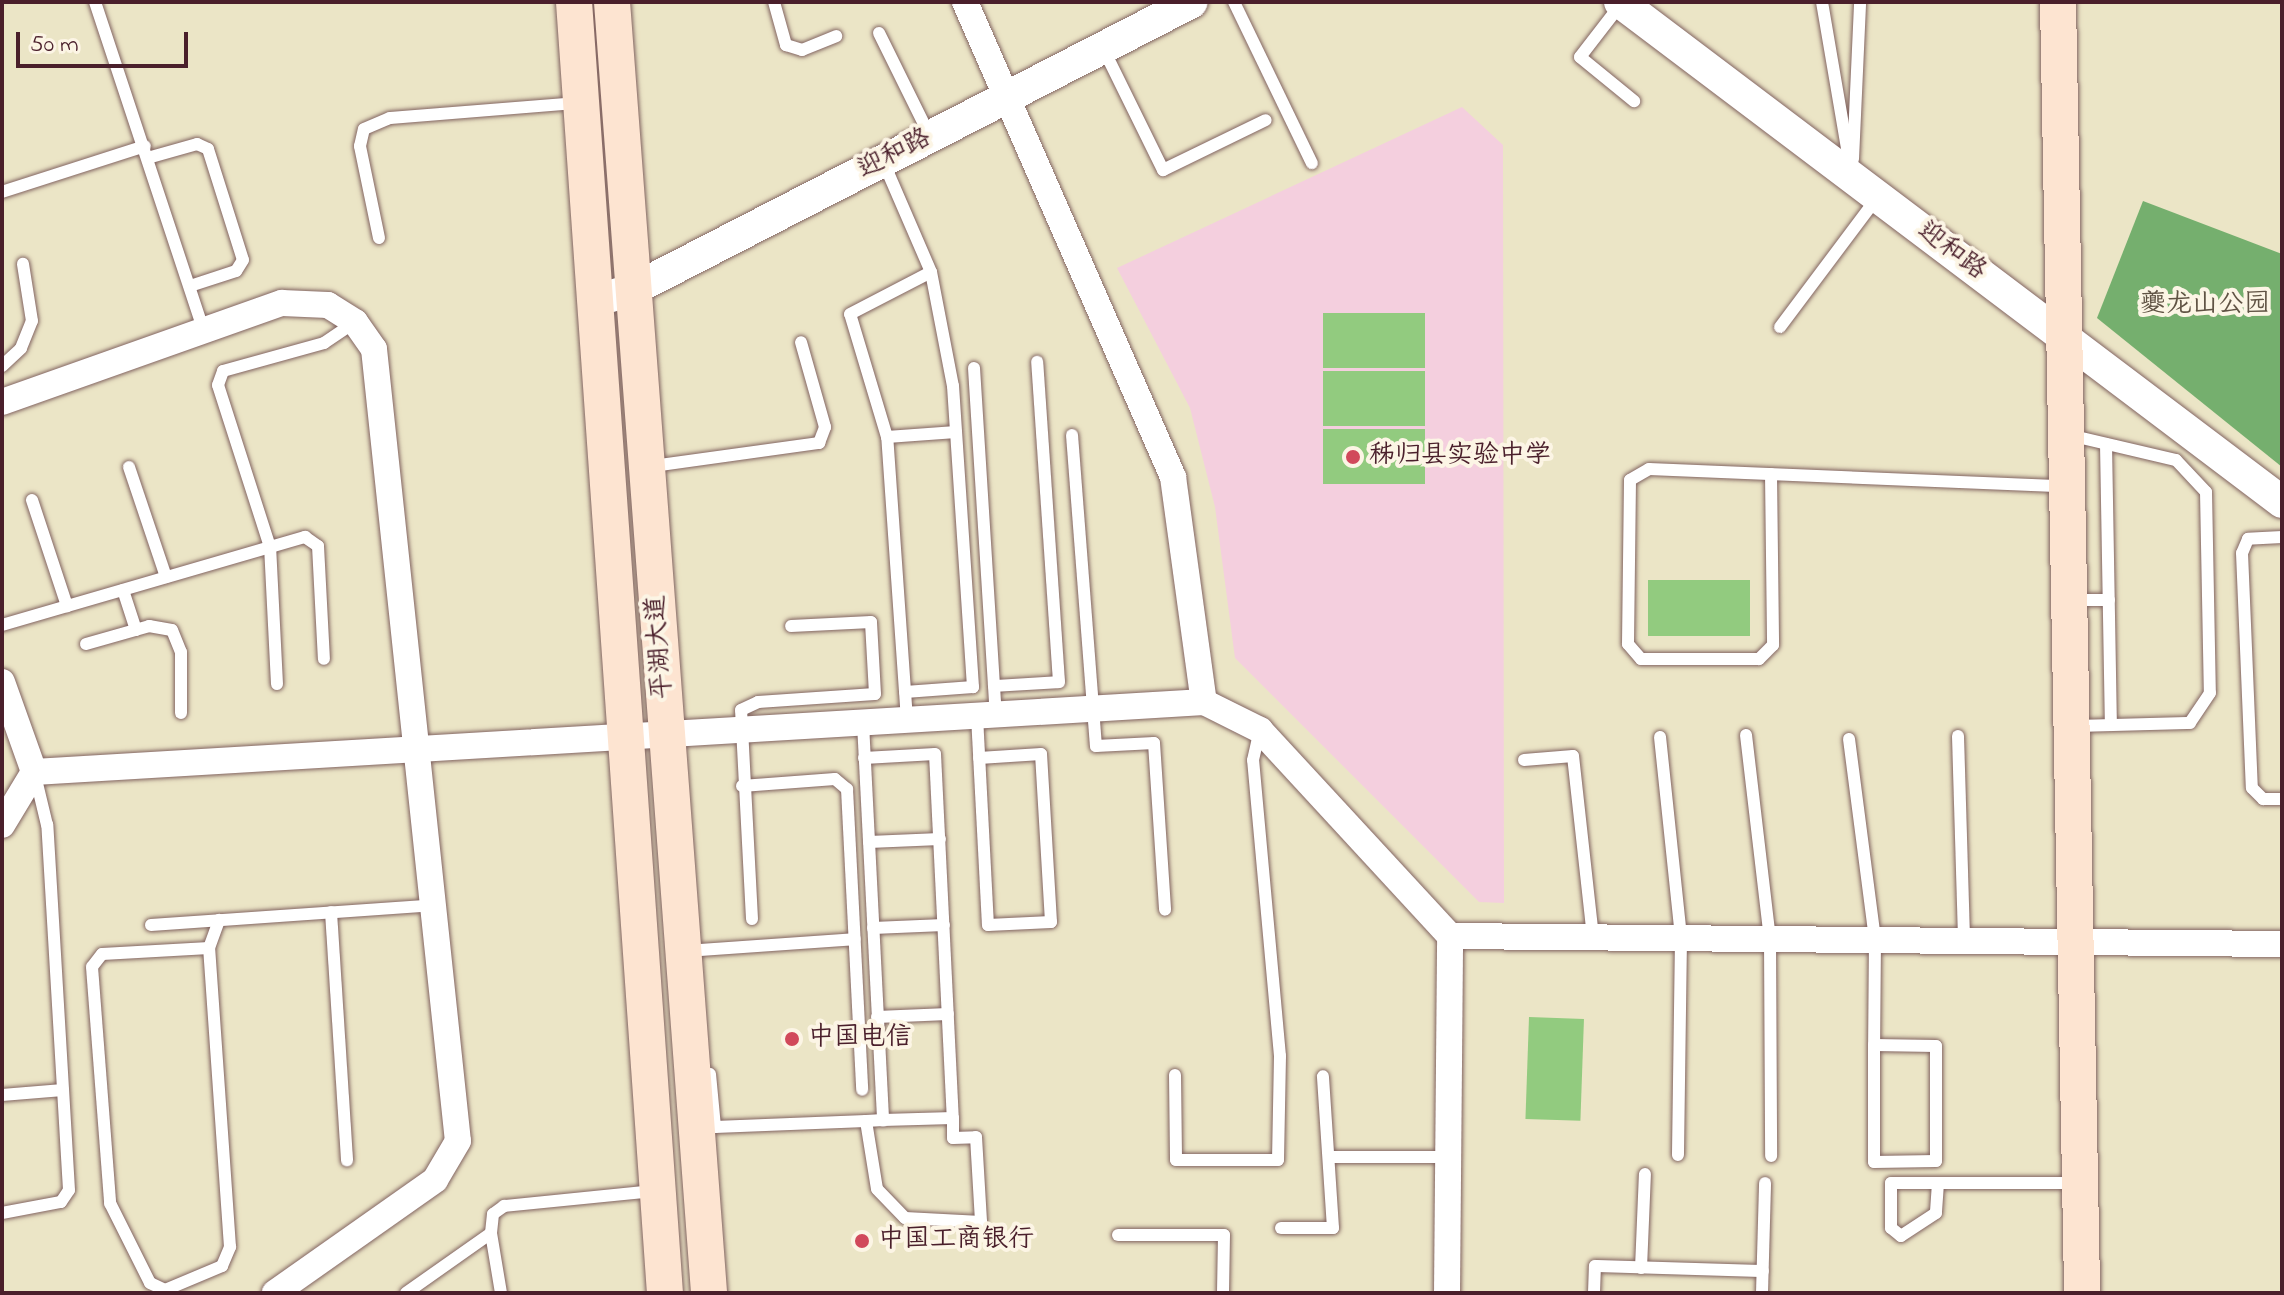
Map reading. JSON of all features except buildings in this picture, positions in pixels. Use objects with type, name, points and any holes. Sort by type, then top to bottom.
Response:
[{"type":"main road","name":"平湖大道","points":[[612,2],[639,286],[706,1127],[709,1293]]},
{"type":"main road","points":[[2058,2],[2079,1282]]},
{"type":"main road","name":"平湖大道","points":[[574,8],[665,1293]]},
{"type":"street","name":"迎和路","points":[[595,301],[639,286],[1192,2]]},
{"type":"street","name":"迎和路","points":[[1621,2],[2282,502]]},
{"type":"street","points":[[974,5],[1007,97],[1173,477],[1204,702]]},
{"type":"street","points":[[2,402],[297,301],[328,305],[355,322],[377,365],[458,1126],[454,1157],[435,1180],[275,1293]]},
{"type":"street","points":[[2,682],[34,772]]},
{"type":"street","points":[[34,772],[1204,702],[1260,730],[1450,936],[1447,1293]]},
{"type":"street","points":[[2,825],[34,772]]},
{"type":"street","points":[[1450,936],[2282,944]]},
{"type":"lane","points":[[95,2],[148,152],[204,331]]},
{"type":"lane","points":[[625,2],[639,286],[660,465],[674,734],[707,1038]]},
{"type":"lane","points":[[774,2],[786,45],[802,50],[836,36]]},
{"type":"lane","points":[[1234,2],[1312,163]]},
{"type":"lane","points":[[1621,2],[1580,57],[1634,101]]},
{"type":"lane","points":[[1822,2],[1852,177]]},
{"type":"lane","points":[[1852,177],[1860,2]]},
{"type":"lane","points":[[879,33],[930,137]]},
{"type":"lane","points":[[1103,48],[1163,170],[1266,120]]},
{"type":"lane","points":[[379,238],[360,146],[364,129],[390,118],[581,103]]},
{"type":"lane","points":[[2,192],[148,152],[197,144],[208,149],[243,260],[236,271],[190,286]]},
{"type":"lane","points":[[883,161],[931,272],[956,432],[973,687],[905,692]]},
{"type":"lane","points":[[1780,327],[1878,197]]},
{"type":"lane","points":[[2,366],[21,348],[32,321],[23,264]]},
{"type":"lane","points":[[907,720],[887,437],[850,314],[931,272]]},
{"type":"lane","points":[[277,684],[270,547],[218,385],[223,371],[324,343],[355,322]]},
{"type":"lane","points":[[660,465],[819,443],[825,427],[801,342]]},
{"type":"lane","points":[[994,686],[1059,682],[1037,362]]},
{"type":"lane","points":[[974,368],[994,686],[979,758],[988,925],[1051,922],[1041,754],[979,758]]},
{"type":"lane","points":[[887,437],[956,432]]},
{"type":"lane","points":[[2065,434],[2176,460],[2206,492],[2210,677],[2203,711],[2190,723],[2070,727]]},
{"type":"lane","points":[[1072,435],[1096,746],[1154,743],[1165,910]]},
{"type":"lane","points":[[2106,444],[2111,725]]},
{"type":"lane","points":[[129,467],[166,577]]},
{"type":"lane","points":[[1771,474],[1773,645],[1759,659],[1641,659],[1628,644],[1630,480],[1649,469],[2066,486]]},
{"type":"lane","points":[[32,500],[67,606]]},
{"type":"lane","points":[[2,625],[305,537],[318,546],[324,659]]},
{"type":"lane","points":[[2282,537],[2248,539],[2242,553],[2252,788],[2263,799],[2282,799]]},
{"type":"lane","points":[[123,590],[136,630]]},
{"type":"lane","points":[[2068,600],[2109,600]]},
{"type":"lane","points":[[752,919],[738,730],[741,710],[758,702],[875,694],[871,622],[791,626]]},
{"type":"lane","points":[[86,644],[161,626],[179,640],[181,713]]},
{"type":"lane","points":[[863,723],[883,1120]]},
{"type":"lane","points":[[1175,1075],[1176,1160],[1278,1160],[1280,1056],[1253,760],[1260,730]]},
{"type":"lane","points":[[1746,735],[1770,939],[1771,1156]]},
{"type":"lane","points":[[1958,736],[1964,941]]},
{"type":"lane","points":[[1660,737],[1681,938],[1678,1155]]},
{"type":"lane","points":[[1849,739],[1875,940],[1874,1045],[1874,1162],[1936,1161],[1936,1046],[1874,1045]]},
{"type":"lane","points":[[864,758],[935,754],[953,1138],[976,1137],[981,1222],[905,1218],[877,1189],[866,1121]]},
{"type":"lane","points":[[1524,760],[1573,756],[1593,938]]},
{"type":"lane","points":[[2,1213],[61,1202],[69,1190],[47,825],[34,772]]},
{"type":"lane","points":[[742,786],[835,779],[847,789],[862,1090]]},
{"type":"lane","points":[[869,842],[940,839]]},
{"type":"lane","points":[[151,925],[435,905]]},
{"type":"lane","points":[[331,912],[347,1160]]},
{"type":"lane","points":[[209,948],[102,954],[92,967],[110,1203],[150,1283],[165,1290],[222,1266],[230,1247],[209,948],[219,920]]},
{"type":"lane","points":[[873,928],[944,925]]},
{"type":"lane","points":[[699,950],[855,939]]},
{"type":"lane","points":[[877,1017],[948,1014]]},
{"type":"lane","points":[[708,1053],[706,1127],[953,1118]]},
{"type":"lane","points":[[1281,1228],[1333,1228],[1333,1157],[1322,1138],[1323,1076]]},
{"type":"lane","points":[[2,1095],[63,1090]]},
{"type":"lane","points":[[1333,1157],[1448,1157]]},
{"type":"lane","points":[[1641,1268],[1645,1174]]},
{"type":"lane","points":[[1762,1293],[1765,1183]]},
{"type":"lane","points":[[1938,1183],[1936,1213],[1901,1236],[1891,1228],[1891,1183],[1938,1183],[2077,1183]]},
{"type":"lane","points":[[501,1293],[491,1233],[493,1214],[504,1206],[658,1191]]},
{"type":"lane","points":[[406,1293],[491,1233]]},
{"type":"lane","points":[[1118,1235],[1224,1235],[1223,1293]]},
{"type":"lane","points":[[1594,1293],[1595,1266],[1763,1271]]},
{"type":"shaded area","name":"秭归县实验中学","points":[[1462,107],[1503,145],[1504,903],[1479,902],[1235,658],[1215,507],[1190,408],[1117,268]]},
{"type":"green space","name":"夔龙山公园","points":[[2143,201],[2282,254],[2282,467],[2097,318]]},
{"type":"green space","points":[[1323,313],[1425,313],[1425,368],[1323,368]]},
{"type":"green space","points":[[1323,371],[1425,371],[1425,426],[1323,426]]},
{"type":"green space","points":[[1323,429],[1425,429],[1425,484],[1323,484]]},
{"type":"green space","points":[[1648,580],[1750,580],[1750,636],[1648,636]]},
{"type":"green space","points":[[1529,1017],[1584,1019],[1580,1121],[1525,1119]]},
{"type":"place","name":"秭归县实验中学","points":[[1353,457]]},
{"type":"place","name":"中国电信","points":[[792,1039]]},
{"type":"place","name":"中国工商银行","points":[[862,1241]]}]
